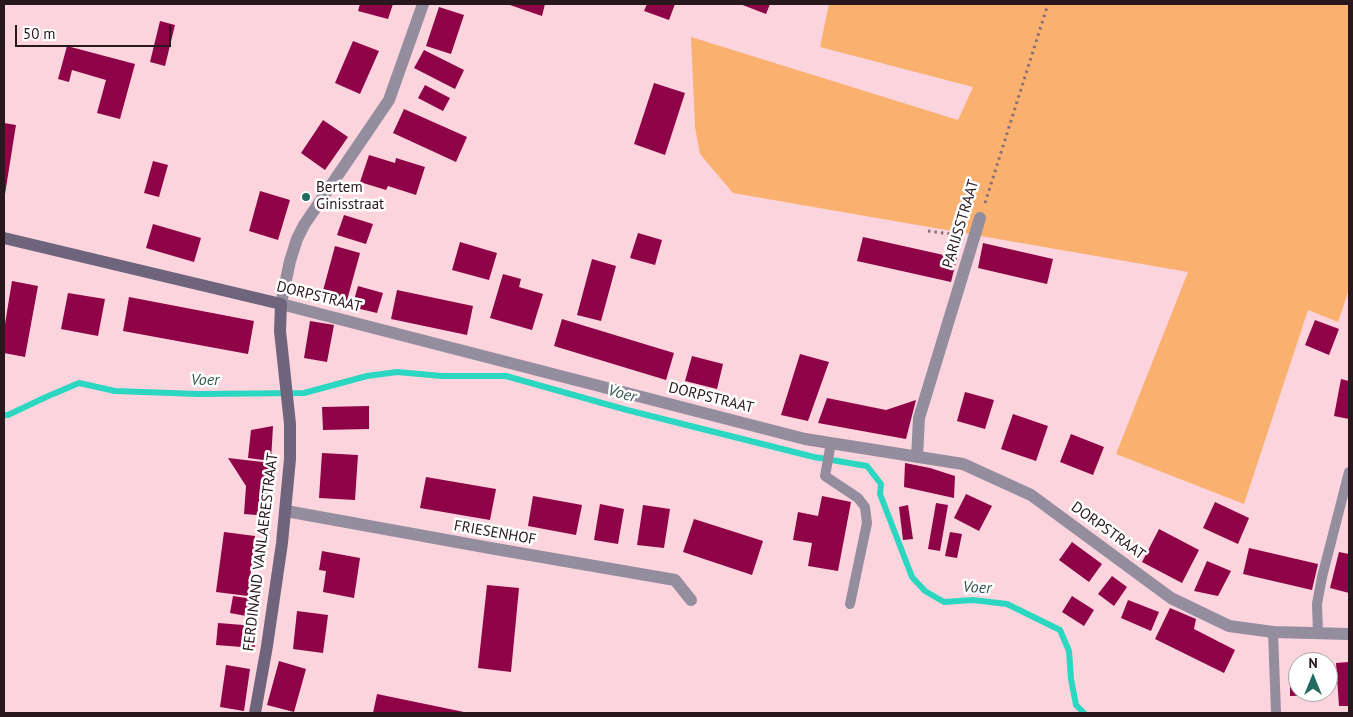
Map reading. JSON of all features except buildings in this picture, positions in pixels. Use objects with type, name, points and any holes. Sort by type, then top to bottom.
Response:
[{"type":"street","points":[[281,304],[290,261],[297,239],[304,225],[388,100],[423,4]]},
{"type":"street","name":"PARIJSSTRAAT","points":[[916,457],[919,418],[980,218]]},
{"type":"street","name":"DORPSTRAAT","points":[[4,238],[281,304],[805,439],[830,448],[963,464],[1030,495],[1171,598],[1229,626],[1272,632],[1349,634]]},
{"type":"street","name":"FERDINAND VANLAERESTRAAT","points":[[256,713],[286,511],[290,441],[280,331],[281,304]]},
{"type":"street","name":"FRIESENHOF","points":[[286,511],[675,580],[691,600]]},
{"type":"lane","points":[[830,448],[825,476],[858,498],[865,508],[867,524],[850,604]]},
{"type":"lane","points":[[1318,633],[1317,604],[1322,577],[1349,472]]},
{"type":"lane","points":[[1272,632],[1276,713]]},
{"type":"path","name":"PARIJSSTRAAT","points":[[980,218],[1048,4]]},
{"type":"path","points":[[928,231],[974,237]]},
{"type":"shaded area","points":[[829,4],[1349,4],[1349,289],[1338,322],[1308,310],[1244,504],[1116,454],[1188,272],[733,193],[700,154],[695,127],[691,37],[958,120],[973,87],[820,47]]},
{"type":"waterway","name":"Voer","points":[[4,415],[8,415],[79,383],[115,391],[198,394],[304,393],[367,376],[397,372],[442,376],[506,376],[627,410],[814,457],[867,466],[881,484],[880,494],[912,577],[925,591],[944,602],[973,600],[1007,604],[1060,630],[1069,651],[1071,679],[1076,705],[1084,713]]},
{"type":"place","name":"Bertem Ginisstraat","points":[[306,197]]}]
